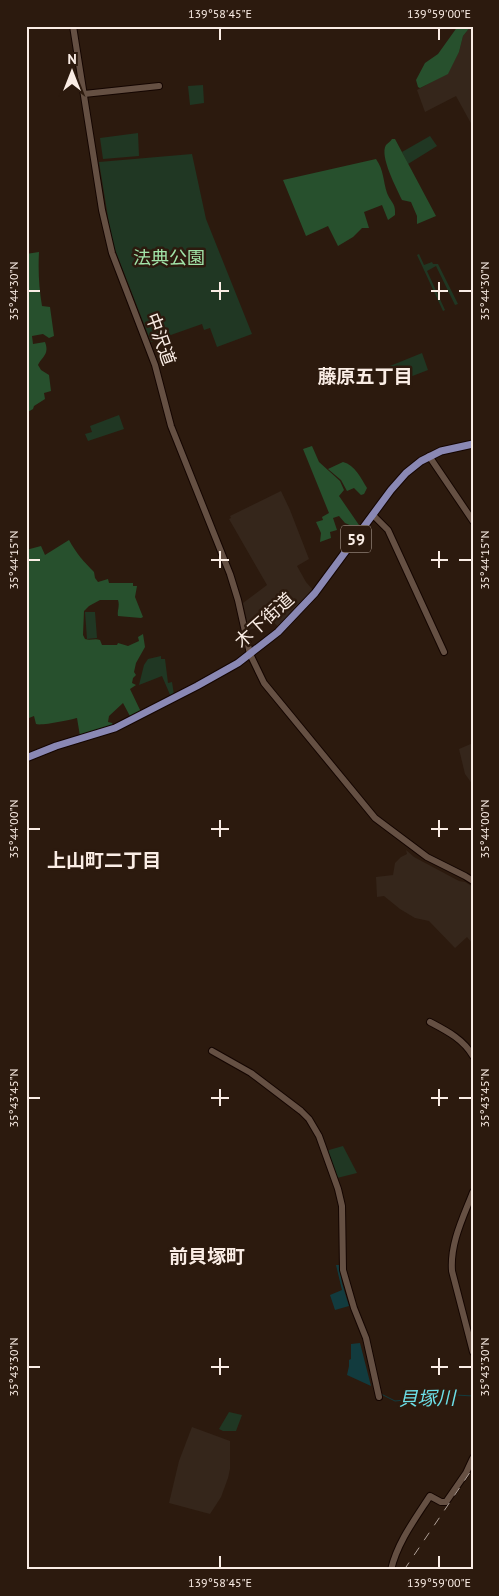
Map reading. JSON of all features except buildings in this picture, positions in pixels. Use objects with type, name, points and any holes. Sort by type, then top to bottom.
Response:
[{"type":"main road","name":"木下街道","points":[[26,758],[125,723],[228,669],[250,654],[285,626],[319,589],[391,490],[406,473],[429,456],[453,447],[473,444]]},
{"type":"street","name":"中沢道","points":[[73,26],[102,210],[112,253],[155,365],[171,426],[230,574],[250,654],[264,683],[374,818],[427,857],[473,881]]},
{"type":"street","points":[[84,94],[159,86]]},
{"type":"street","points":[[429,456],[473,521]]},
{"type":"street","points":[[373,515],[388,530],[444,652]]},
{"type":"street","points":[[430,1022],[458,1039],[473,1056]]},
{"type":"street","points":[[212,1051],[251,1073],[301,1111],[309,1119],[319,1136],[338,1189],[342,1206],[343,1270],[354,1308],[366,1338],[379,1397]]},
{"type":"street","points":[[473,1192],[452,1249],[451,1260],[452,1271],[473,1352]]},
{"type":"street","points":[[391,1570],[394,1556],[400,1544],[430,1496],[441,1502],[446,1502],[466,1473],[473,1458]]},
{"type":"shaded area","points":[[473,26],[473,127],[456,96],[425,112],[417,90],[448,73],[459,52],[463,36]]},
{"type":"shaded area","points":[[281,491],[309,559],[297,566],[313,590],[278,627],[271,619],[262,626],[249,630],[243,603],[267,585],[229,519],[231,518],[230,516]]},
{"type":"shaded area","points":[[473,743],[473,785],[465,774],[459,749]]},
{"type":"shaded area","points":[[406,850],[414,857],[473,887],[473,944],[467,937],[455,948],[429,921],[415,918],[384,896],[377,897],[376,877],[393,875],[395,863],[407,854]]},
{"type":"shaded area","points":[[192,1427],[230,1441],[230,1469],[228,1478],[221,1497],[210,1514],[169,1503],[179,1461]]},
{"type":"green space","points":[[458,26],[471,26],[463,36],[459,52],[448,74],[420,88],[418,87],[416,80],[425,63],[438,54]]},
{"type":"green space","points":[[203,85],[204,103],[190,105],[188,86]]},
{"type":"green space","points":[[138,133],[139,156],[103,159],[100,138]]},
{"type":"green space","points":[[430,136],[437,146],[408,164],[402,152]]},
{"type":"green space","points":[[392,139],[395,139],[436,216],[417,224],[417,216],[411,202],[402,200],[385,157],[384,150]]},
{"type":"green space","name":"法典公園","points":[[192,154],[206,219],[252,334],[217,347],[210,328],[204,330],[202,324],[151,342],[112,242],[99,162]]},
{"type":"green space","points":[[376,159],[382,171],[387,193],[394,205],[395,215],[388,220],[382,205],[364,212],[369,228],[362,228],[353,237],[338,246],[328,226],[306,236],[283,180]]},
{"type":"green space","points":[[39,252],[42,306],[50,307],[54,336],[49,338],[43,334],[32,336],[33,344],[45,342],[46,353],[38,365],[41,370],[49,375],[51,391],[44,393],[45,399],[26,413],[26,254]]},
{"type":"green space","points":[[419,254],[424,265],[432,262],[433,264],[438,264],[458,304],[455,305],[436,266],[427,271],[445,310],[443,311],[417,255]]},
{"type":"green space","points":[[422,353],[428,370],[397,382],[390,366]]},
{"type":"green space","points":[[119,415],[124,429],[88,441],[85,434],[92,432],[90,426]]},
{"type":"green space","points":[[312,446],[319,462],[340,481],[344,490],[339,496],[361,526],[359,529],[345,523],[339,516],[333,518],[337,530],[330,532],[331,538],[320,542],[321,533],[316,522],[323,520],[322,517],[329,513],[303,449]]},
{"type":"green space","points":[[343,462],[351,466],[360,476],[367,488],[364,494],[361,495],[354,488],[347,491],[341,480],[328,469]]},
{"type":"green space","points":[[69,540],[80,557],[94,572],[98,582],[108,579],[109,583],[133,583],[133,586],[137,586],[135,597],[143,617],[118,616],[118,600],[100,600],[84,611],[83,635],[85,639],[100,640],[102,645],[117,645],[118,643],[128,646],[139,641],[138,637],[143,634],[145,647],[136,663],[134,672],[136,675],[132,683],[136,685],[130,689],[141,712],[131,718],[123,703],[109,716],[108,722],[113,725],[80,736],[77,718],[36,724],[34,716],[29,718],[26,715],[26,701],[29,689],[26,686],[26,550],[41,546],[45,555]]},
{"type":"green space","points":[[85,612],[95,612],[97,638],[87,639]]},
{"type":"green space","points":[[161,656],[161,659],[165,659],[168,683],[172,682],[174,695],[171,697],[162,676],[139,685],[144,665],[148,659]]},
{"type":"green space","points":[[343,1146],[357,1173],[337,1178],[328,1152]]},
{"type":"green space","points":[[229,1412],[242,1415],[236,1431],[223,1431],[219,1429]]},
{"type":"water","points":[[336,1265],[339,1265],[349,1306],[335,1310],[330,1295],[342,1290]]},
{"type":"water","points":[[360,1343],[371,1386],[347,1375],[349,1360],[351,1359],[351,1344]]},
{"type":"waterway","name":"貝塚川","points":[[381,1394],[395,1401],[456,1395],[473,1396]]},
{"type":"railway","points":[[404,1570],[473,1468]]},
{"type":"district","name":"藤原五丁目","points":[[365,376]]},
{"type":"district","name":"上山町二丁目","points":[[104,860]]},
{"type":"district","name":"前貝塚町","points":[[207,1256]]}]
